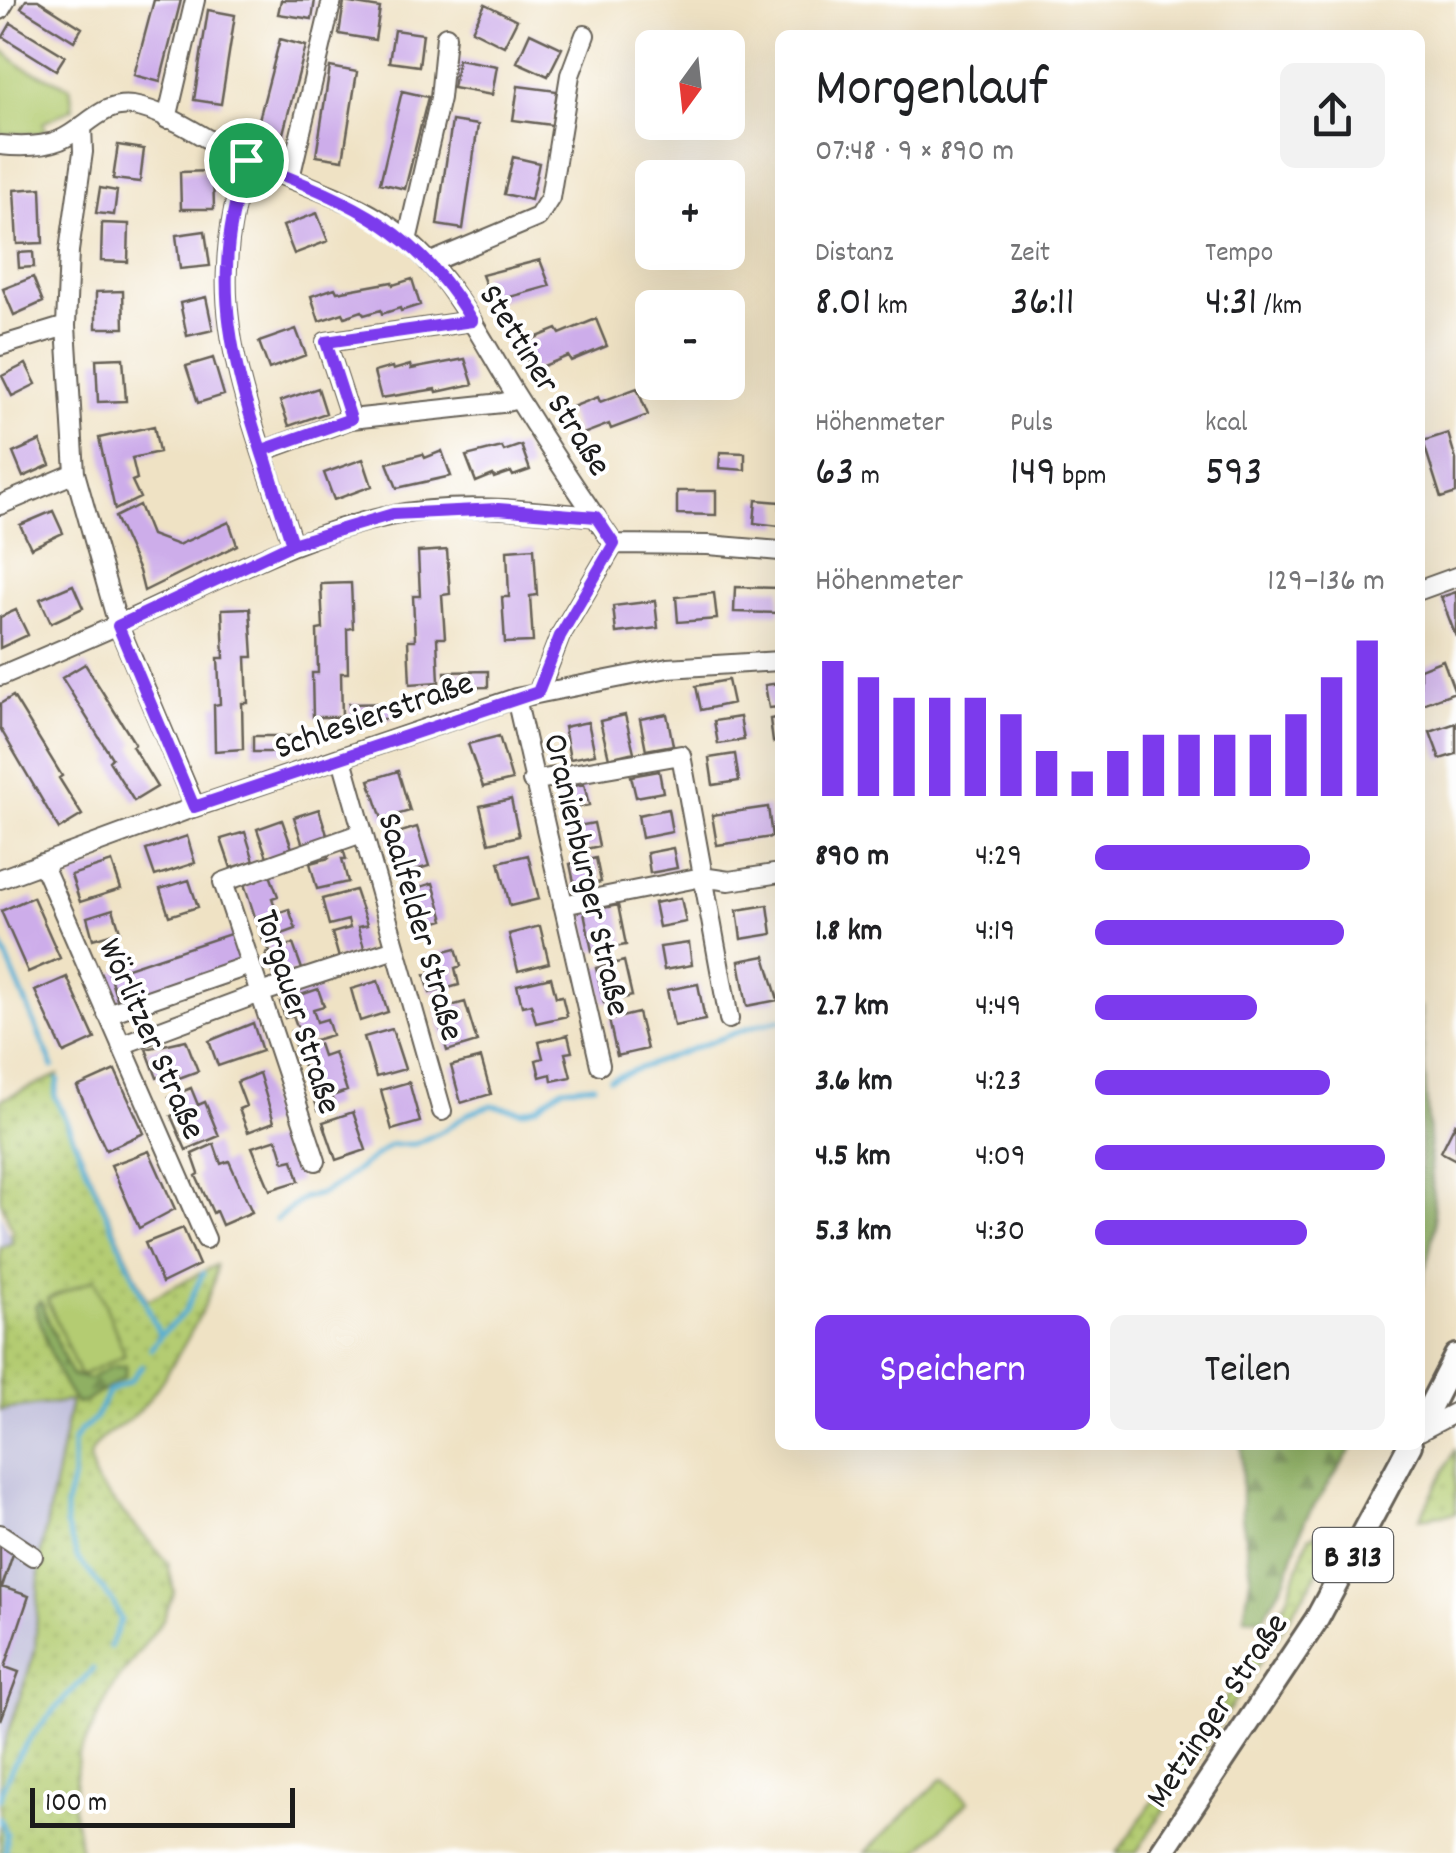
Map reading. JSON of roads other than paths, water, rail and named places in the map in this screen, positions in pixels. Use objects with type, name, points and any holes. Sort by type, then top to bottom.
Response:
[{"type":"main road","points":[[1425,1418],[1455,1358]]},
{"type":"main road","name":"Metzinger Straße","points":[[1161,1853],[1317,1619],[1407,1450]]},
{"type":"street","points":[[0,10],[6,0]]},
{"type":"street","points":[[168,119],[195,0]]},
{"type":"street","points":[[290,178],[332,0]]},
{"type":"street","points":[[429,262],[529,222],[545,210],[570,74],[585,35]]},
{"type":"street","points":[[408,240],[440,98],[446,36]]},
{"type":"street","name":"Stettiner Straße","points":[[0,145],[30,146],[60,140],[106,109],[120,106],[147,110],[381,221],[408,240],[454,290],[518,398],[614,544]]},
{"type":"street","points":[[82,126],[83,152],[69,251],[66,326],[75,473],[118,626],[194,807]]},
{"type":"street","points":[[246,160],[230,239],[228,313],[235,359],[292,544]]},
{"type":"street","points":[[351,419],[326,342],[472,321]]},
{"type":"street","points":[[0,346],[66,326]]},
{"type":"street","points":[[263,450],[351,419],[518,398]]},
{"type":"street","points":[[0,505],[75,473]]},
{"type":"street","points":[[0,676],[118,626],[292,544],[393,514],[498,509],[596,517]]},
{"type":"street","points":[[538,692],[560,636],[614,544],[775,551]]},
{"type":"street","points":[[1425,588],[1456,577]]},
{"type":"street","name":"Schlesierstraße","points":[[0,880],[194,807],[516,698],[668,668],[775,661]]},
{"type":"street","name":"Oranienburger Straße","points":[[516,698],[600,1065]]},
{"type":"street","points":[[532,781],[682,755],[728,1019]]},
{"type":"street","name":"Saalfelder Straße","points":[[342,760],[442,1110]]},
{"type":"street","name":"Torgauer Straße","points":[[316,1161],[223,882],[362,833]]},
{"type":"street","name":"Wörlitzer Straße","points":[[42,863],[206,1239]]},
{"type":"street","points":[[563,904],[702,877],[729,881],[775,874]]},
{"type":"street","points":[[121,1045],[395,949]]},
{"type":"street","points":[[107,1014],[250,965]]},
{"type":"street","points":[[180,989],[191,1019]]},
{"type":"street","points":[[1425,1426],[1456,1412]]},
{"type":"street","points":[[0,1534],[32,1556]]},
{"type":"waterway","points":[[1,944],[53,1067]]},
{"type":"waterway","points":[[610,1079],[775,1021]]},
{"type":"waterway","points":[[58,1079],[55,1096],[160,1336],[151,1349]]},
{"type":"waterway","points":[[276,1220],[303,1198],[321,1194],[342,1181],[390,1145],[415,1144],[469,1113],[492,1105],[522,1111],[537,1107],[562,1088],[594,1085]]},
{"type":"waterway","points":[[161,1335],[185,1312],[203,1273]]},
{"type":"waterway","points":[[110,1647],[121,1620],[113,1602],[77,1557],[66,1525],[73,1478],[73,1442],[95,1419],[108,1392],[130,1381],[142,1366]]},
{"type":"waterway","points":[[0,1798],[26,1744],[93,1669]]},
{"type":"waterway","points":[[0,1818],[7,1834],[5,1853]]}]
